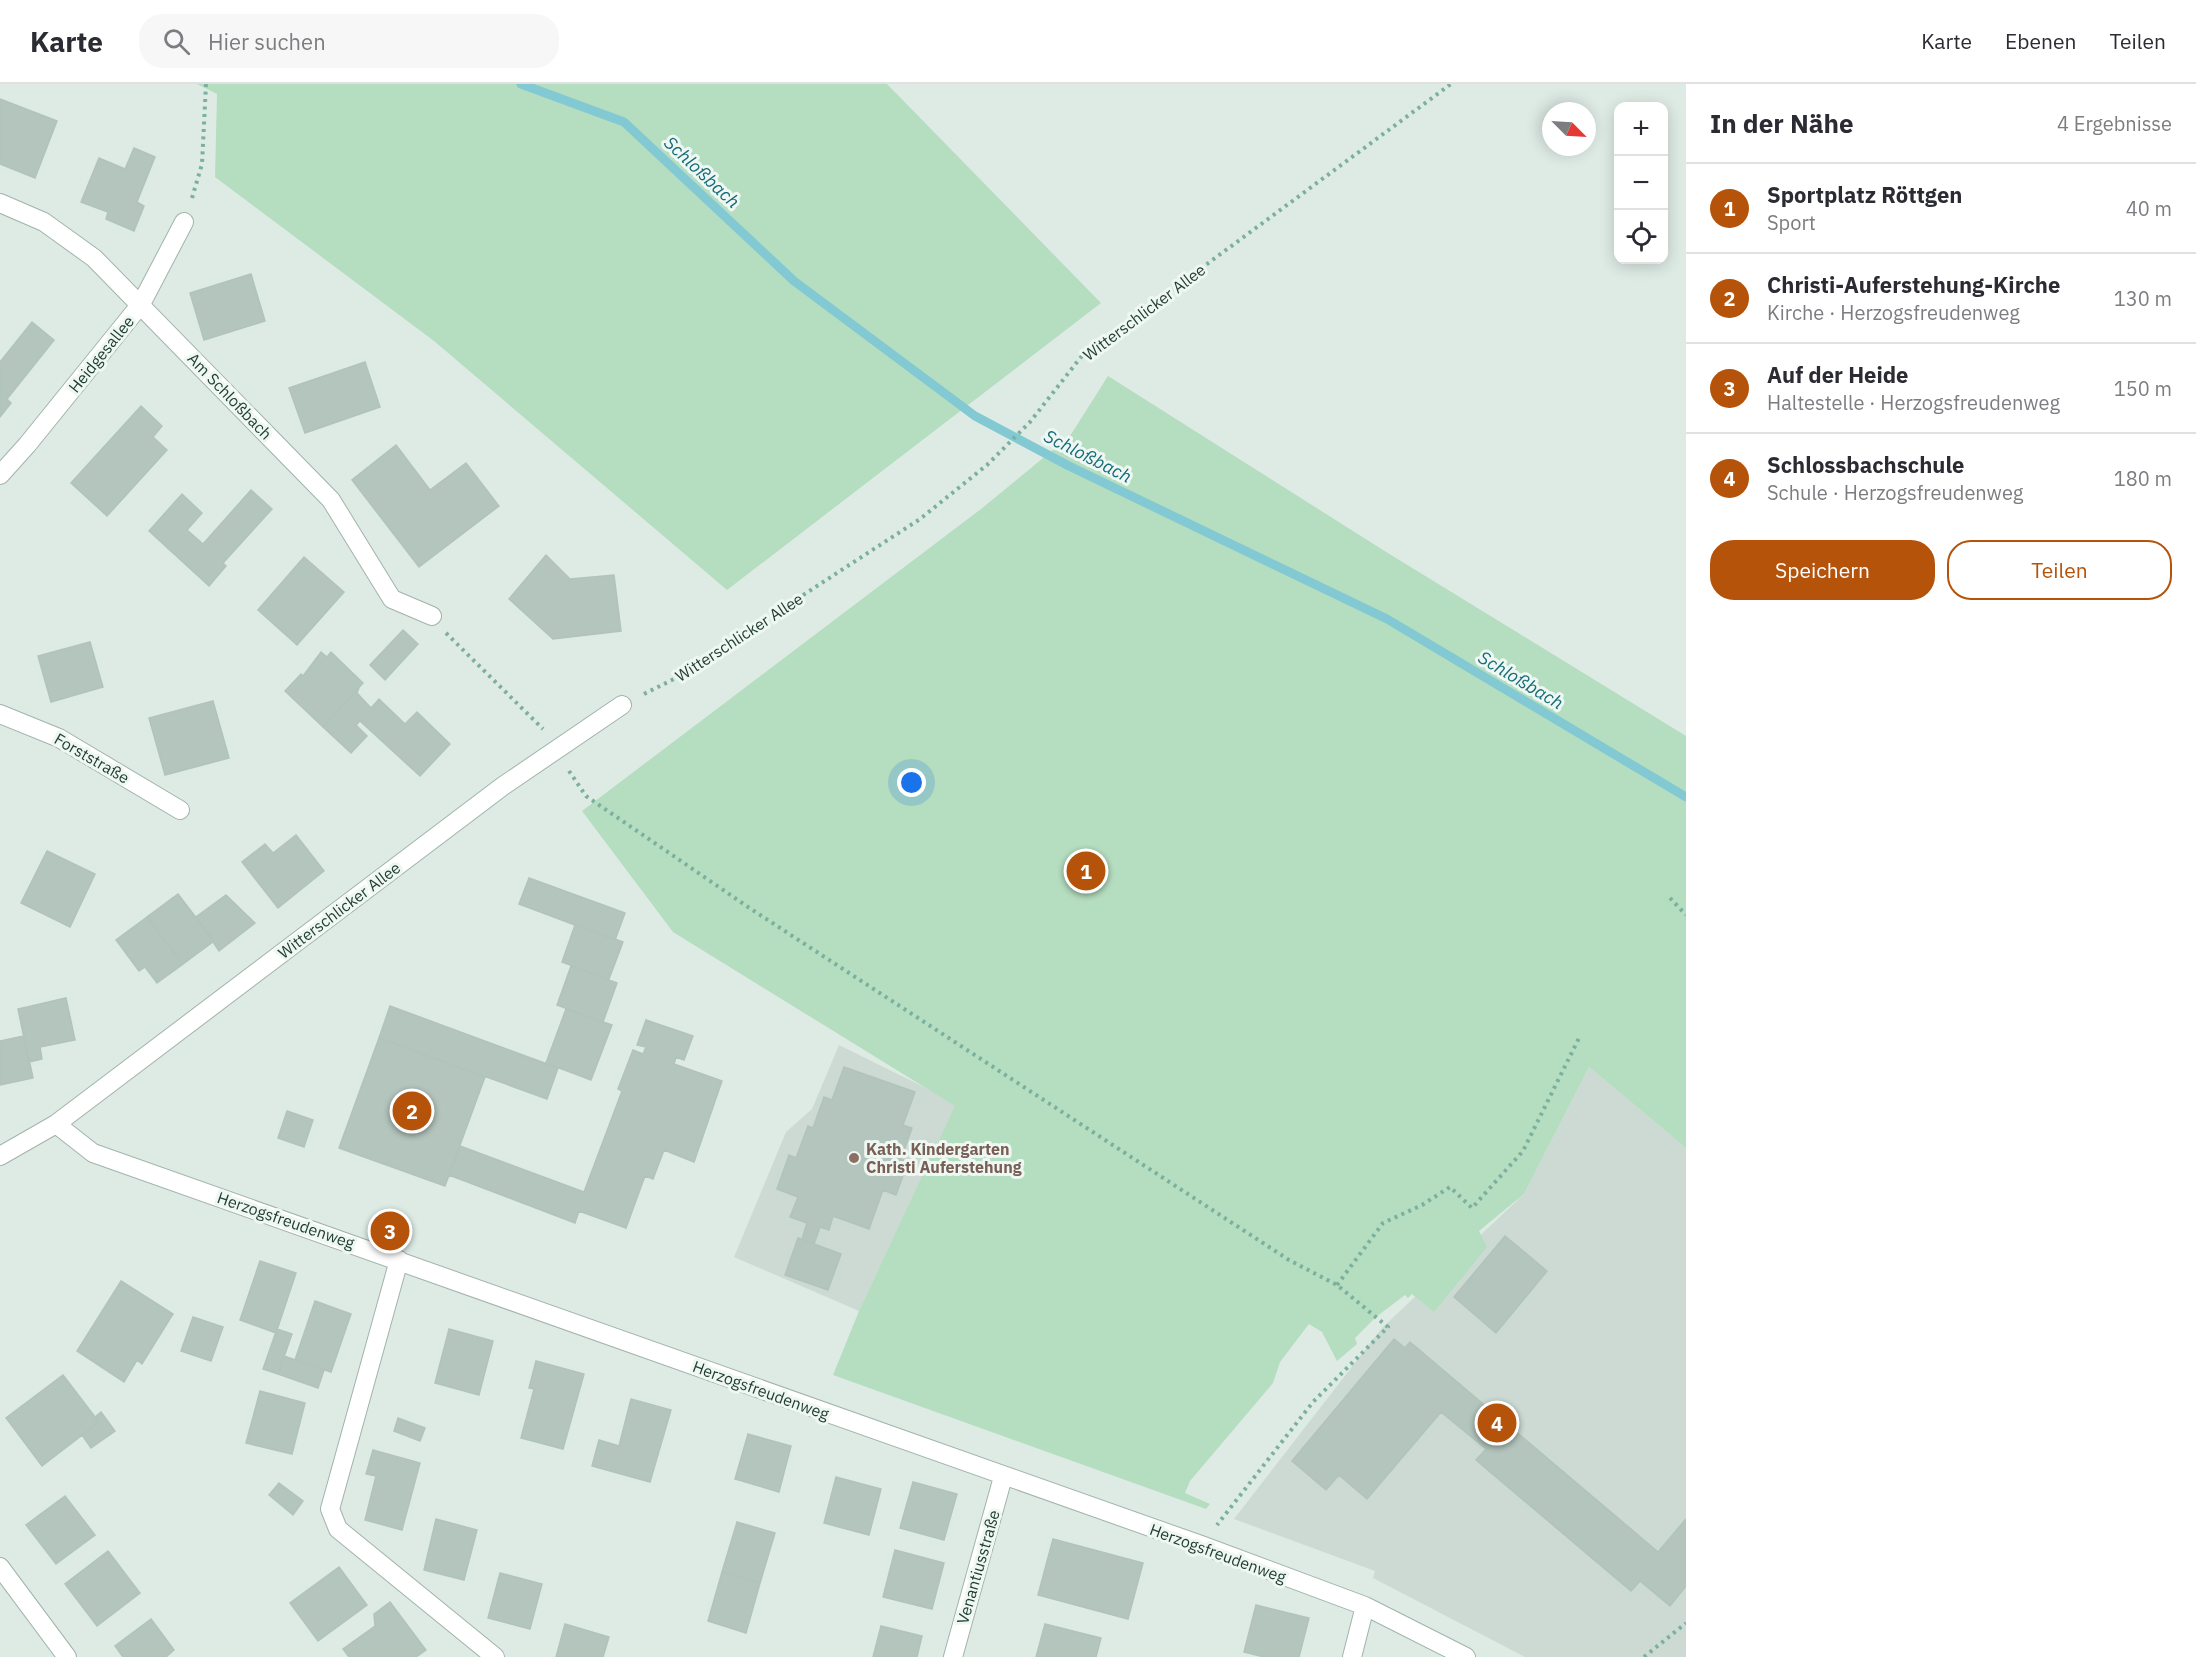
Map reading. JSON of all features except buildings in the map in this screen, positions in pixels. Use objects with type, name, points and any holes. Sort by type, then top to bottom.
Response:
[{"type":"street","name":"Am Schloßbach","points":[[0,203],[44,222],[94,258],[331,500],[392,598],[432,616]]},
{"type":"street","name":"Heidgesallee","points":[[0,475],[141,304],[184,222]]},
{"type":"street","name":"Witterschlicker Allee","points":[[0,1156],[56,1124],[503,786],[622,705]]},
{"type":"street","name":"Forststraße","points":[[0,714],[59,738],[180,810]]},
{"type":"street","name":"Herzogsfreudenweg","points":[[56,1124],[93,1153],[399,1260],[1003,1477],[1201,1545],[1365,1606],[1466,1657]]},
{"type":"street","points":[[399,1260],[330,1509],[338,1529],[495,1657]]},
{"type":"street","name":"Venantiusstraße","points":[[953,1657],[1003,1477]]},
{"type":"street","points":[[0,1568],[67,1657]]},
{"type":"street","points":[[1353,1657],[1365,1606]]},
{"type":"path","points":[[184,222],[202,164],[206,84]]},
{"type":"path","name":"Witterschlicker Allee","points":[[622,705],[674,679],[920,519],[987,465],[1030,422],[1081,357],[1451,84]]},
{"type":"path","points":[[432,616],[458,648],[558,749],[586,796],[731,896],[1289,1260],[1337,1285],[1388,1327],[1313,1402],[1201,1545]]},
{"type":"path","points":[[1670,898],[1686,915]]},
{"type":"path","points":[[1337,1285],[1383,1222],[1422,1205],[1450,1187],[1472,1208],[1523,1151],[1580,1036]]},
{"type":"path","points":[[1644,1657],[1686,1623]]},
{"type":"shaded area","name":"Kath. Kindergarten Christi Auferstehung","points":[[839,1045],[928,1089],[956,1106],[859,1311],[734,1257],[786,1132],[812,1109]]},
{"type":"shaded area","points":[[1589,1067],[1686,1148],[1686,1657],[1525,1657],[1373,1578],[1375,1571],[1234,1519],[1382,1328],[1524,1194]]},
{"type":"green space","points":[[197,84],[887,84],[1101,303],[727,590],[434,341],[215,177],[217,94]]},
{"type":"green space","points":[[1108,376],[1383,550],[1686,736],[1686,1148],[1589,1067],[1524,1194],[1479,1231],[1487,1247],[1434,1312],[1412,1294],[1408,1298],[1405,1295],[1376,1317],[1355,1338],[1357,1344],[1337,1361],[1322,1332],[1309,1324],[1280,1362],[1273,1383],[1190,1481],[1185,1493],[1210,1504],[1206,1509],[833,1375],[859,1311],[955,1106],[673,932],[582,811],[981,509],[1070,436]]},
{"type":"waterway","name":"Schloßbach","points":[[521,84],[624,122],[794,281],[975,416],[1069,466],[1387,619],[1686,797]]},
{"type":"place","name":"Sportplatz Röttgen","points":[[1086,871]]},
{"type":"place","name":"Christi-Auferstehung-Kirche","points":[[412,1111]]},
{"type":"place","name":"Kath. Kindergarten Christi Auferstehung","points":[[854,1158]]},
{"type":"place","name":"Auf der Heide","points":[[390,1231]]},
{"type":"place","name":"Schlossbachschule","points":[[1497,1423]]}]
